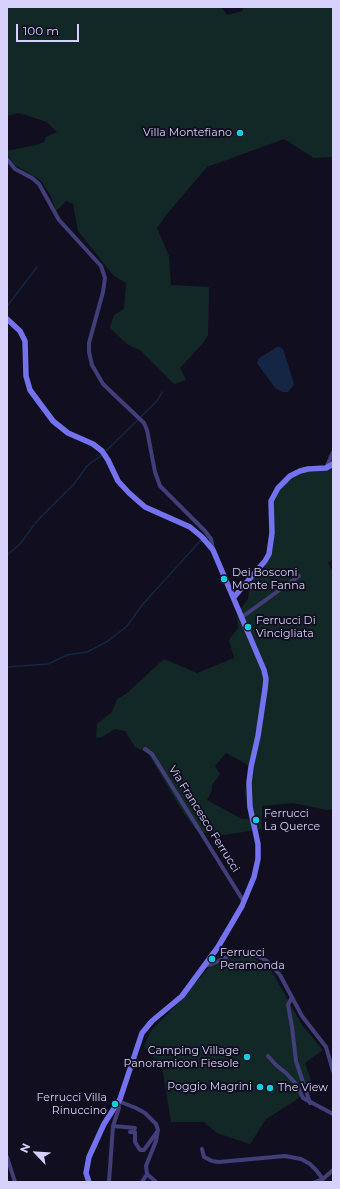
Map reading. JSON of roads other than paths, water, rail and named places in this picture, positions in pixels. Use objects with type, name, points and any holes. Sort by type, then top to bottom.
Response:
[{"type":"main road","name":"Via Francesco Ferrucci","points":[[7,319],[17,327],[25,340],[27,381],[33,395],[57,425],[93,444],[104,453],[115,477],[128,493],[147,508],[190,527],[202,537],[213,550],[264,670],[266,684],[249,783],[250,807],[257,836],[258,859],[254,877],[244,902],[219,946],[179,1000],[152,1022],[142,1033],[118,1101],[104,1124],[89,1157],[86,1173],[89,1182]]},
{"type":"main road","points":[[234,597],[265,561],[269,554],[272,533],[271,501],[278,488],[290,476],[300,471],[326,468],[333,464]]},
{"type":"street","points":[[7,159],[15,169],[32,178],[39,184],[59,220],[101,266],[104,272],[104,285],[90,343],[89,352],[92,365],[103,384],[139,417],[147,430],[155,472],[160,486],[205,531],[211,539],[213,550]]},
{"type":"street","points":[[326,468],[333,452]]},
{"type":"street","points":[[242,617],[299,576]]},
{"type":"street","name":"Via Francesco Ferrucci","points":[[144,749],[152,754],[244,902]]},
{"type":"street","points":[[204,966],[231,955],[258,956],[267,961],[276,970],[302,1016],[328,1049],[333,1071]]},
{"type":"street","points":[[292,997],[288,1006],[296,1061],[310,1103]]},
{"type":"street","points":[[268,1056],[297,1085],[301,1097],[333,1114]]},
{"type":"street","points":[[109,1182],[113,1126],[118,1108],[118,1101],[145,1113],[156,1124],[158,1130],[156,1141],[146,1166],[147,1174],[142,1182]]},
{"type":"street","points":[[113,1126],[135,1128]]},
{"type":"street","points":[[130,1132],[135,1132],[138,1147],[140,1150],[144,1150],[158,1130]]},
{"type":"street","points":[[202,1149],[204,1157],[212,1161],[219,1162],[285,1156],[301,1159],[310,1164],[323,1179]]},
{"type":"street","points":[[7,1157],[15,1182]]},
{"type":"street","points":[[315,1182],[323,1179],[333,1170]]},
{"type":"street","points":[[147,1174],[156,1182]]},
{"type":"water","points":[[277,347],[283,349],[294,385],[288,392],[282,392],[275,388],[257,363],[259,358]]},
{"type":"waterway","points":[[8,305],[37,267]]},
{"type":"waterway","points":[[105,452],[157,401],[162,392]]},
{"type":"waterway","points":[[35,523],[74,484],[87,466],[102,455]]},
{"type":"waterway","points":[[7,555],[20,544],[34,525]]},
{"type":"waterway","points":[[7,667],[48,664],[67,655],[87,652],[108,641],[127,626],[143,604],[201,540]]},
{"type":"place","name":"Villa Montefiano","points":[[240,133]]},
{"type":"place","name":"Dei Bosconi Monte Fanna","points":[[224,579]]},
{"type":"place","name":"Ferrucci Di Vincigliata","points":[[248,627]]},
{"type":"place","name":"Ferrucci La Querce","points":[[256,820]]},
{"type":"place","name":"Ferrucci Peramonda","points":[[212,959]]},
{"type":"place","name":"Camping Village Panoramicon Fiesole","points":[[247,1057]]},
{"type":"place","name":"Poggio Magrini","points":[[260,1087]]},
{"type":"place","name":"The View","points":[[270,1088]]},
{"type":"place","name":"Ferrucci Villa Rinuccino","points":[[115,1104]]}]
